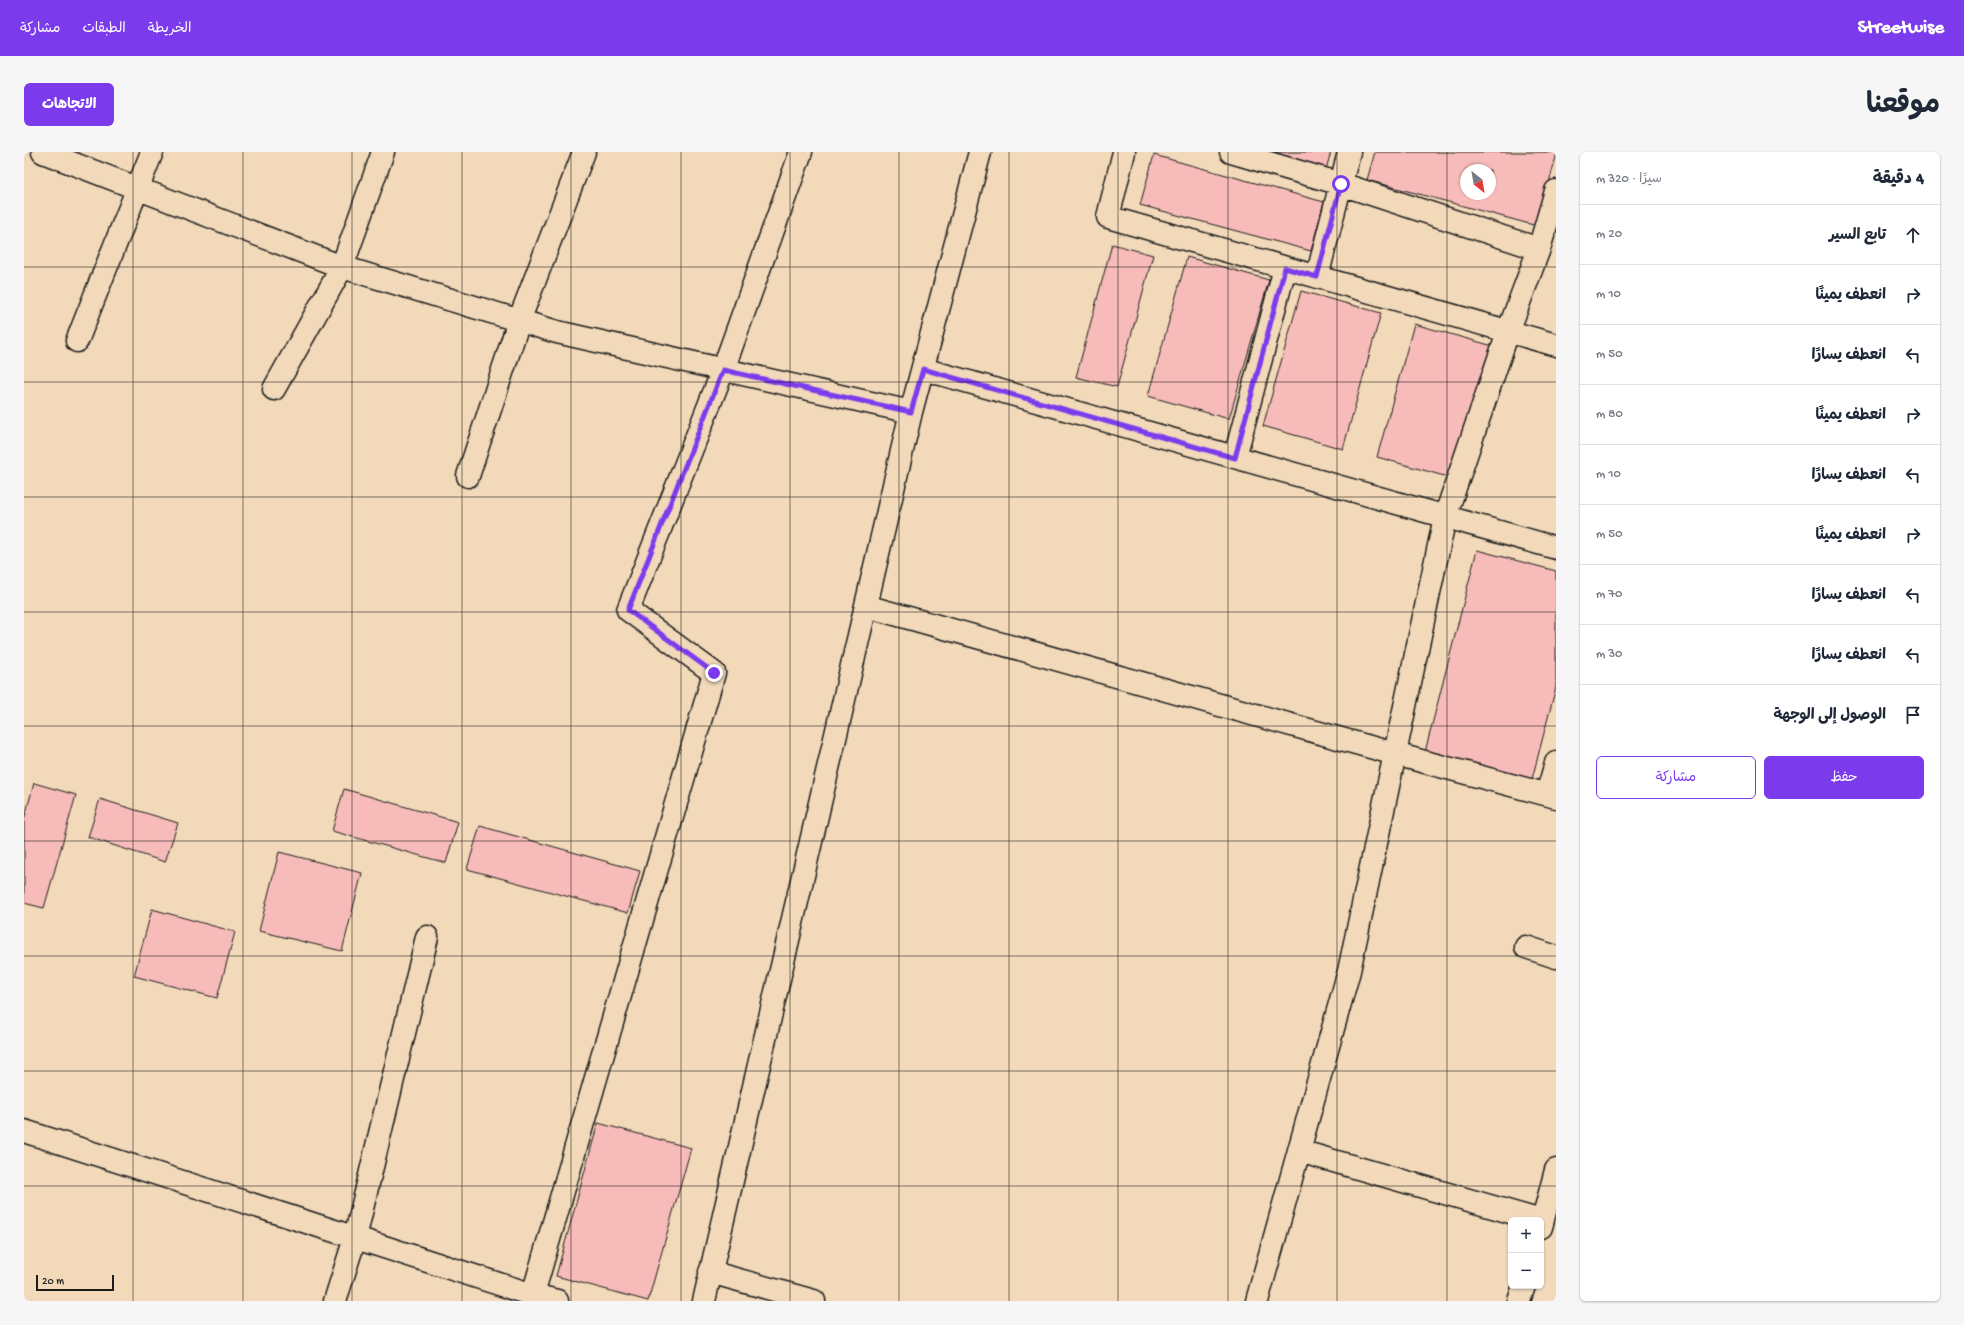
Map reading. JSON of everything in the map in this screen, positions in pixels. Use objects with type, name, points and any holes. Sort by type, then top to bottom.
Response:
[{"type":"street","points":[[43,152],[342,267],[557,332],[911,412]]},
{"type":"street","points":[[77,341],[152,152]]},
{"type":"street","points":[[274,389],[342,267],[383,152]]},
{"type":"street","points":[[468,476],[519,320],[584,152]]},
{"type":"street","points":[[532,1298],[714,673],[628,610],[723,370],[802,152]]},
{"type":"street","points":[[704,1301],[911,412],[980,152]]},
{"type":"street","points":[[1124,152],[1108,217],[1556,346]]},
{"type":"street","points":[[1231,152],[1341,184],[1539,249]]},
{"type":"street","points":[[1317,277],[1349,152]]},
{"type":"street","points":[[1257,1301],[1348,971],[1446,517],[1508,332],[1539,249],[1556,190]]},
{"type":"street","points":[[1235,458],[1285,268]]},
{"type":"street","points":[[923,369],[1556,548]]},
{"type":"street","points":[[866,606],[1395,754],[1552,795],[1556,763]]},
{"type":"street","points":[[335,1301],[355,1238],[427,937]]},
{"type":"street","points":[[1526,947],[1556,957]]},
{"type":"street","points":[[24,1131],[355,1238],[532,1298],[557,1301]]},
{"type":"street","points":[[1299,1151],[1524,1217]]},
{"type":"street","points":[[1544,1223],[1556,1170]]},
{"type":"street","points":[[710,1272],[814,1301]]},
{"type":"street","points":[[1519,1301],[1523,1289]]},
{"type":"building","points":[[1267,152],[1331,152],[1326,169]]},
{"type":"building","points":[[1375,152],[1556,152],[1556,157],[1537,226],[1367,180]]},
{"type":"building","points":[[1154,155],[1324,202],[1311,251],[1140,205]]},
{"type":"building","points":[[1112,244],[1153,255],[1117,387],[1076,377]]},
{"type":"building","points":[[1187,257],[1269,280],[1229,419],[1148,396]]},
{"type":"building","points":[[1301,291],[1381,313],[1343,449],[1263,426]]},
{"type":"building","points":[[1414,324],[1493,346],[1455,479],[1377,457]]},
{"type":"building","points":[[1477,550],[1556,571],[1556,687],[1532,779],[1425,752]]},
{"type":"building","points":[[34,783],[76,795],[44,908],[24,903],[24,820]]},
{"type":"building","points":[[344,789],[458,822],[446,863],[332,831]]},
{"type":"building","points":[[100,799],[178,823],[165,862],[88,837]]},
{"type":"building","points":[[480,826],[640,871],[628,913],[467,869]]},
{"type":"building","points":[[279,852],[362,873],[342,951],[259,931]]},
{"type":"building","points":[[152,909],[235,932],[217,998],[134,976]]},
{"type":"building","points":[[598,1123],[691,1148],[648,1301],[556,1276]]},
{"type":"route","points":[[714,673],[628,610],[723,370],[911,412],[923,369],[1235,458],[1285,268],[1317,277],[1341,184]]}]
